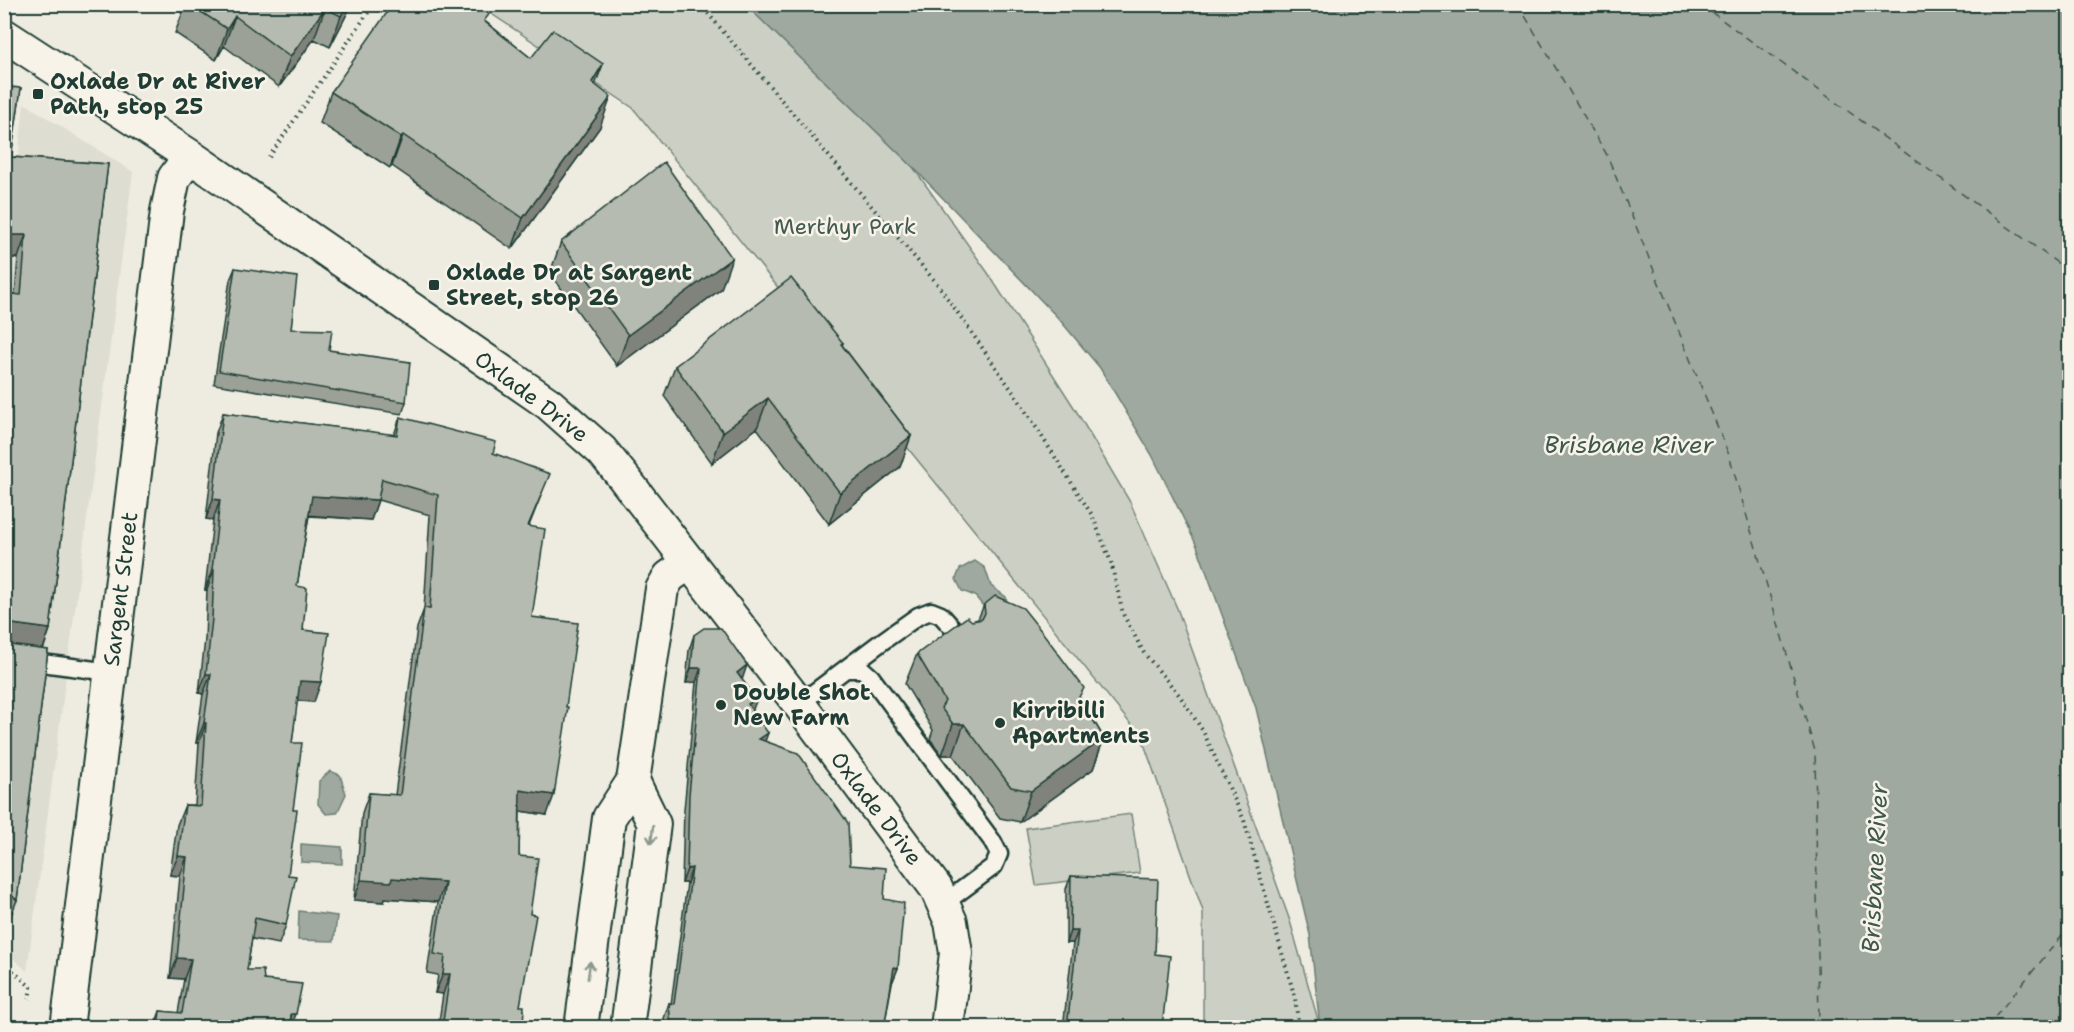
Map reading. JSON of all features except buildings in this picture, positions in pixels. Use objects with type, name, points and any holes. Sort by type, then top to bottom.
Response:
[{"type":"street","name":"Oxlade Drive","points":[[4,35],[190,156],[549,404],[602,451],[799,704],[936,888],[951,922],[956,953],[947,1028]]},
{"type":"street","name":"Sargent Street","points":[[67,1028],[167,211],[174,178],[190,156]]},
{"type":"street","points":[[581,1028],[609,818],[633,782],[662,589],[669,577],[690,562]]},
{"type":"street","points":[[627,1028],[654,824],[633,782]]},
{"type":"lane","points":[[799,704],[918,616],[931,611],[941,615],[964,641]]},
{"type":"lane","points":[[4,658],[110,672]]},
{"type":"lane","points":[[847,669],[862,669],[871,677],[993,842],[999,854],[994,866],[944,904]]},
{"type":"path","points":[[269,157],[374,4]]},
{"type":"path","points":[[700,4],[939,286],[1018,399],[1092,515],[1111,562],[1124,614],[1144,653],[1180,696],[1203,731],[1244,820],[1295,998],[1299,1028]]},
{"type":"path","points":[[4,963],[31,987],[29,999]]},
{"type":"shaded area","points":[[24,103],[133,172],[27,971],[5,951],[4,289]]},
{"type":"shaded area","points":[[82,1018],[165,1027],[81,1028]]},
{"type":"green space","name":"Merthyr Park","points":[[478,5],[746,5],[913,167],[988,273],[1075,409],[1130,502],[1177,608],[1290,921],[1320,1027],[1203,1027],[1203,911],[1142,738],[633,108]]},
{"type":"green space","points":[[1131,814],[1140,873],[1036,885],[1026,828]]},
{"type":"water","name":"Brisbane River","points":[[746,5],[2069,5],[2069,1027],[1320,1027],[1310,935],[1256,708],[1197,546],[1152,455],[1100,368],[1059,319],[913,167]]},
{"type":"water","points":[[975,561],[985,568],[991,586],[1006,597],[1008,608],[992,617],[975,596],[962,591],[956,579],[960,569]]},
{"type":"water","points":[[330,771],[340,775],[346,794],[337,813],[326,814],[318,804],[319,781]]},
{"type":"water","points":[[301,844],[342,847],[342,864],[301,862]]},
{"type":"water","points":[[299,911],[337,916],[334,941],[298,940]]},
{"type":"ferry route","points":[[1518,4],[1607,155],[1729,455],[1815,751],[1819,1028]]},
{"type":"ferry route","points":[[1700,4],[2070,272]]},
{"type":"ferry route","points":[[1986,1028],[2070,926]]},
{"type":"place","name":"Oxlade Dr at River Path, stop 25","points":[[38,94]]},
{"type":"place","name":"Oxlade Dr at Sargent Street, stop 26","points":[[434,285]]},
{"type":"place","name":"Double Shot New Farm","points":[[721,705]]},
{"type":"place","name":"Kirribilli Apartments","points":[[1000,723]]}]
